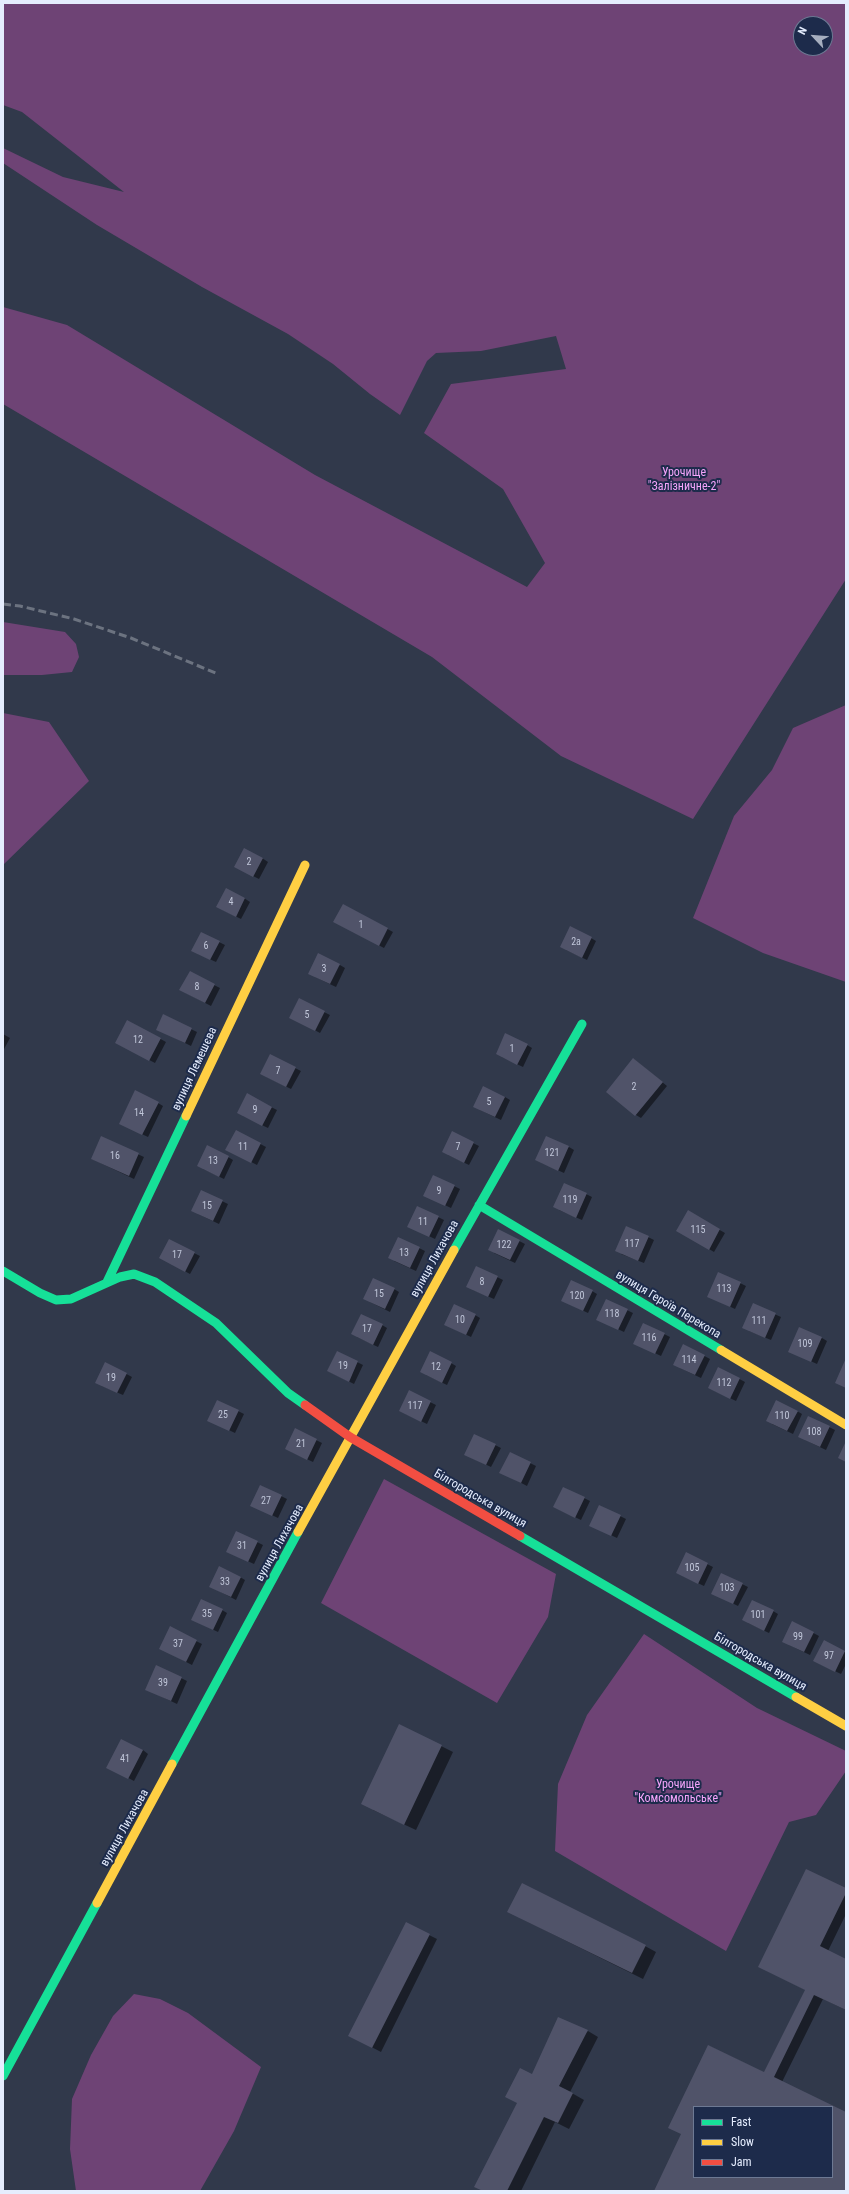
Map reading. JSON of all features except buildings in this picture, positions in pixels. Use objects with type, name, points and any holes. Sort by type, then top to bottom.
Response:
[{"type":"street","name":"вулиця Лемешєва","points":[[107,1282],[305,865]]},
{"type":"street","name":"вулиця Лихачова","points":[[3,2076],[350,1437],[582,1024]]},
{"type":"street","name":"вулиця Героїв Перекопа","points":[[479,1205],[846,1425]]},
{"type":"street","points":[[3,1271],[40,1293],[56,1300],[71,1299],[107,1282]]},
{"type":"street","name":"Білгородська вулиця","points":[[107,1282],[134,1274],[155,1282],[191,1304],[230,1336],[288,1393],[350,1437],[846,1726]]},
{"type":"green space","name":"Урочище \"Залізничне-2\"","points":[[3,3],[846,3],[846,579],[693,819],[561,756],[432,657],[3,404],[3,307],[67,325],[315,475],[527,587],[545,563],[503,489],[424,433],[451,384],[566,369],[556,336],[481,351],[436,353],[427,361],[400,415],[370,394],[333,364],[288,334],[202,287],[97,225],[3,163],[3,148],[63,177],[124,192],[22,112],[3,105]]},
{"type":"green space","points":[[3,622],[65,632],[76,644],[79,657],[72,672],[42,675],[3,675]]},
{"type":"green space","points":[[846,705],[846,982],[763,953],[693,918],[734,816],[772,770],[793,728]]},
{"type":"green space","points":[[3,713],[49,722],[89,781],[3,865]]},
{"type":"green space","points":[[384,1479],[556,1574],[548,1617],[497,1703],[321,1603]]},
{"type":"green space","name":"Урочище \"Комсомольське\"","points":[[644,1634],[757,1708],[846,1751],[846,1771],[816,1815],[789,1822],[726,1951],[555,1851],[558,1784],[587,1715]]},
{"type":"green space","points":[[134,1994],[160,1999],[188,2013],[261,2067],[234,2131],[200,2191],[76,2191],[70,2149],[72,2099],[91,2055],[113,2016]]},
{"type":"railway","points":[[3,604],[20,606],[74,619],[131,638],[218,674]]},
{"type":"traffic: fast","points":[[454,1250],[582,1024]]},
{"type":"traffic: fast","points":[[107,1282],[186,1116]]},
{"type":"traffic: fast","points":[[479,1205],[721,1350]]},
{"type":"traffic: fast","points":[[3,1271],[40,1293],[56,1300],[71,1299],[120,1277],[134,1274],[155,1282],[216,1323],[288,1393],[305,1405]]},
{"type":"traffic: fast","points":[[172,1764],[298,1532]]},
{"type":"traffic: fast","points":[[520,1536],[796,1697]]},
{"type":"traffic: fast","points":[[3,2076],[97,1903]]},
{"type":"traffic: slow","points":[[186,1116],[305,865]]},
{"type":"traffic: slow","points":[[298,1532],[454,1250]]},
{"type":"traffic: slow","points":[[721,1350],[846,1425]]},
{"type":"traffic: slow","points":[[796,1697],[846,1726]]},
{"type":"traffic: slow","points":[[97,1903],[172,1764]]},
{"type":"traffic: jam","points":[[305,1405],[350,1437],[520,1536]]}]
